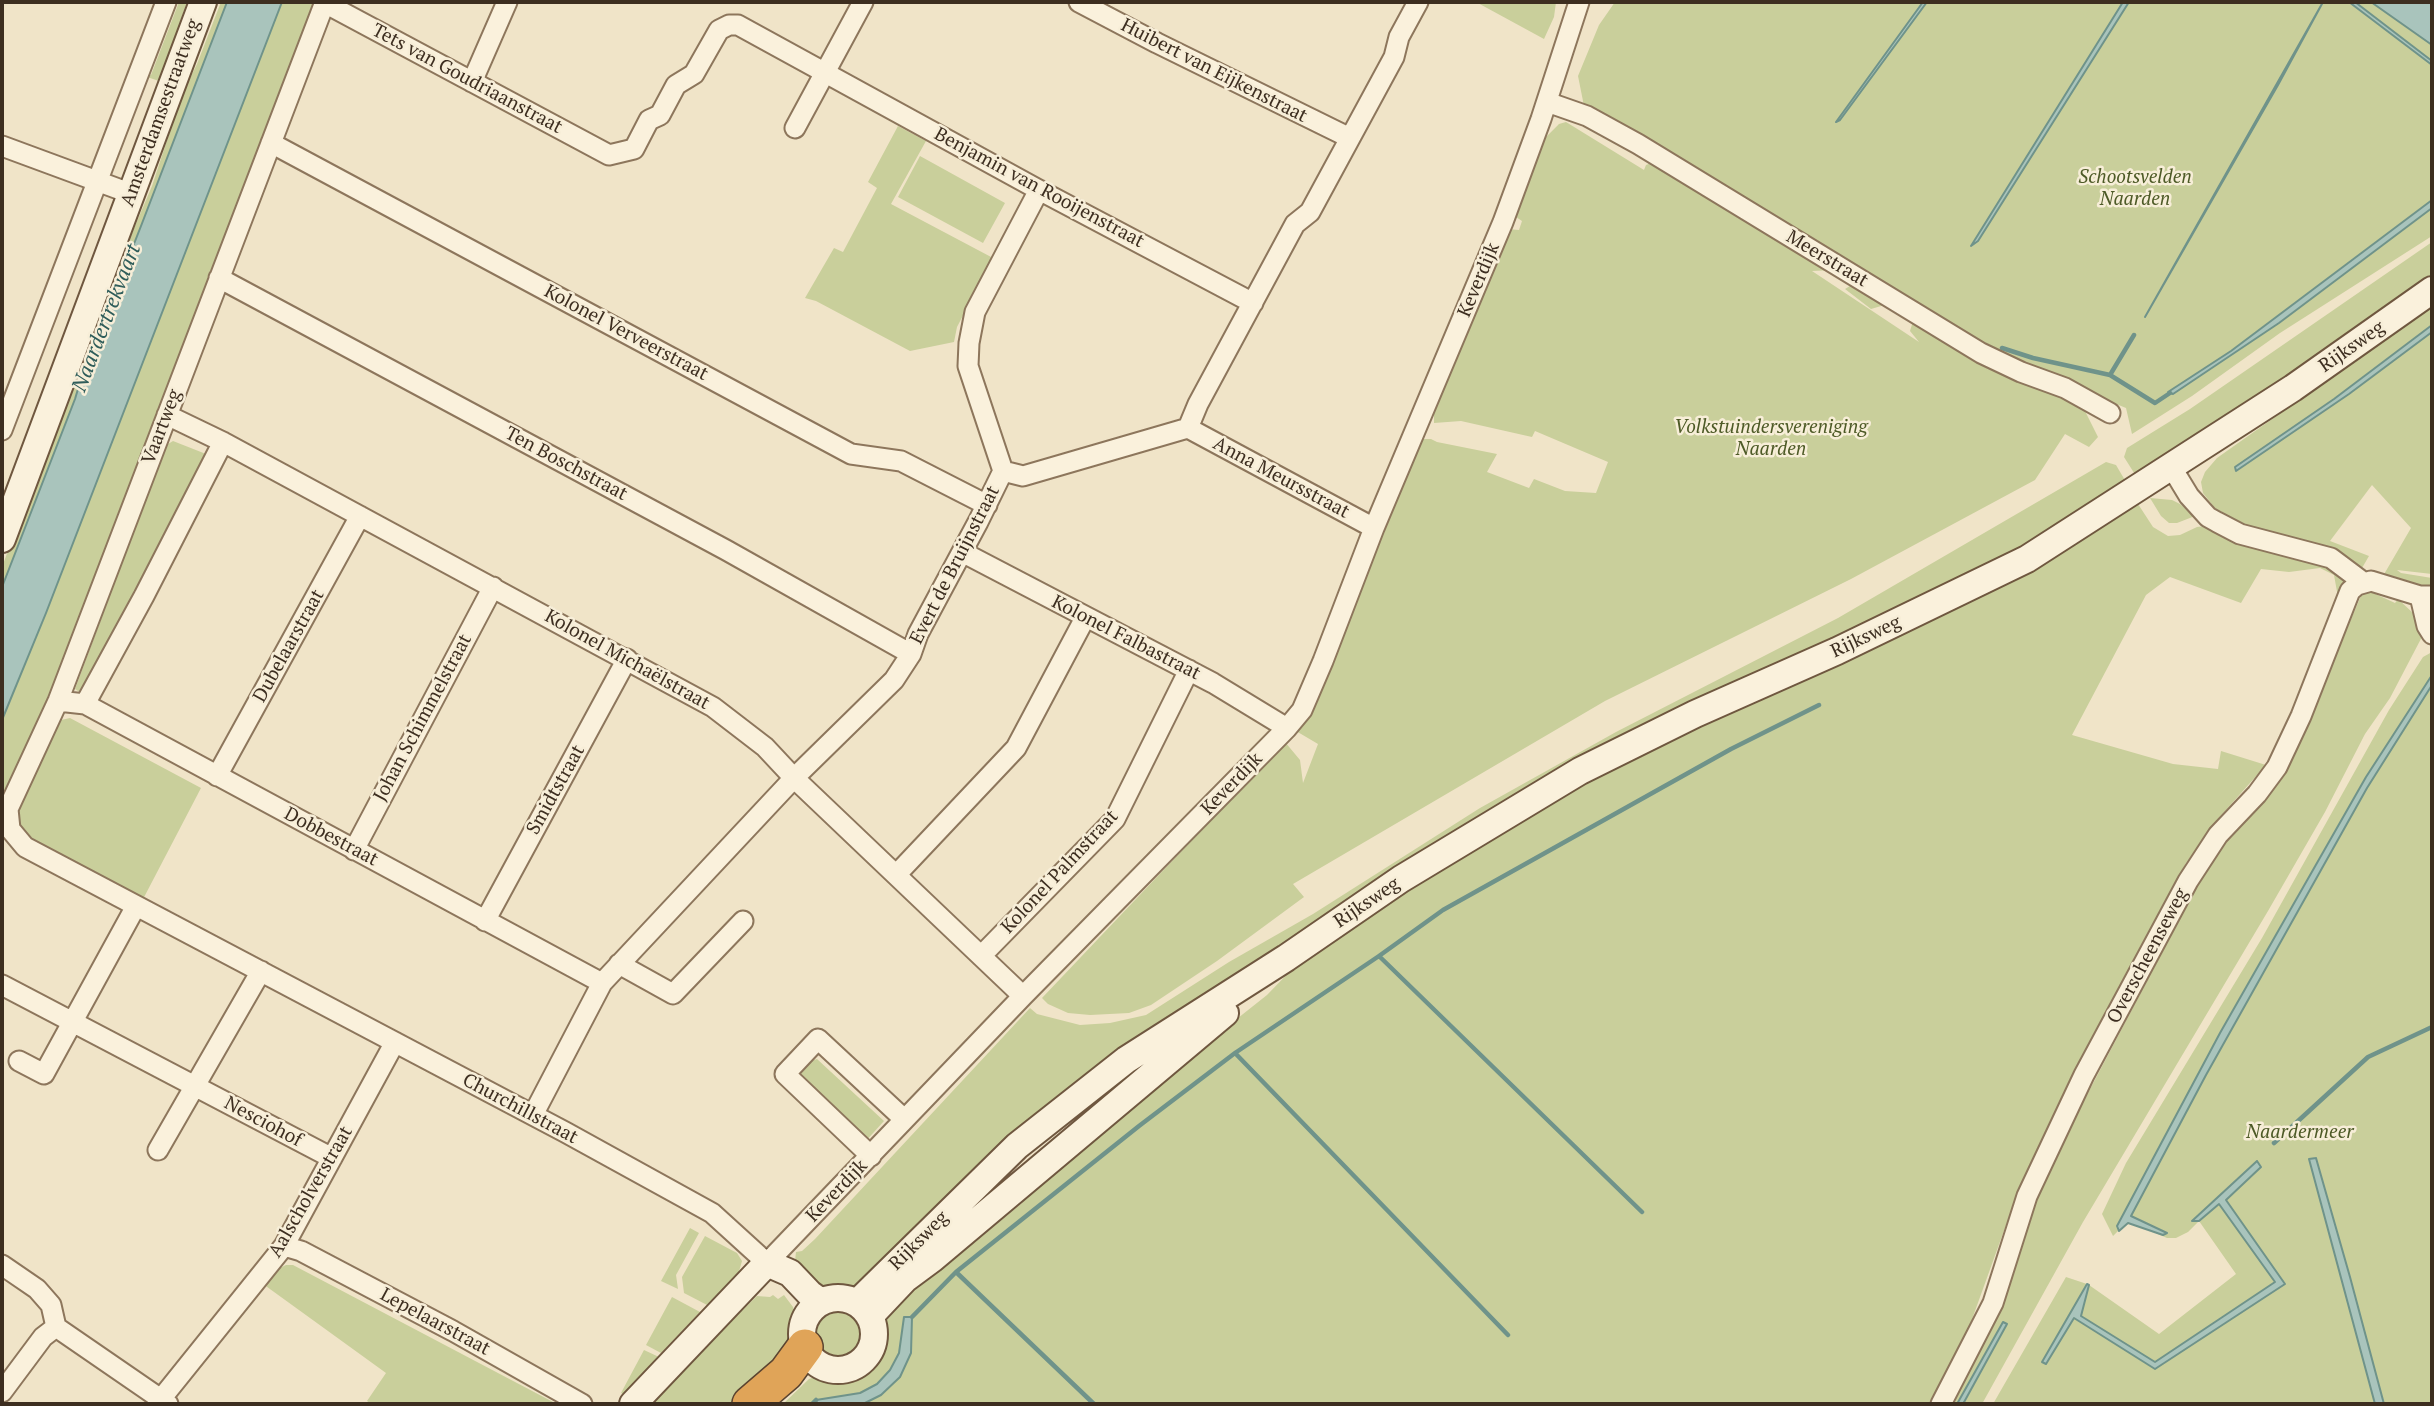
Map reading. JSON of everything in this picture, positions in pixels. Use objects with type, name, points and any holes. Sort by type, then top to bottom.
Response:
[{"type":"highway","points":[[751,1404],[786,1373],[814,1333]]},
{"type":"highway","points":[[775,1404],[809,1374],[814,1333]]},
{"type":"main road","name":"Amsterdamsestraatweg","points":[[2,539],[203,2]]},
{"type":"main road","name":"Rijksweg","points":[[863,1309],[932,1259],[1216,1021],[1286,958],[1401,879],[1580,771],[1695,714],[1837,651],[2027,559],[2293,388],[2432,290]]},
{"type":"main road","name":"Churchillstraat","points":[[768,1263],[814,1333]]},
{"type":"main road","name":"Keverdijk","points":[[633,1404],[768,1263]]},
{"type":"main road","points":[[833,1298],[845,1298],[863,1309],[874,1329],[868,1355],[858,1364],[846,1369],[832,1370],[814,1333],[833,1298]]},
{"type":"street","name":"Amsterdamsestraatweg","points":[[2,430],[166,2]]},
{"type":"street","name":"Tets van Goudriaanstraat","points":[[325,2],[609,155]]},
{"type":"street","name":"Vaartweg","points":[[25,847],[10,829],[8,809],[58,701],[325,2]]},
{"type":"street","points":[[472,82],[507,2]]},
{"type":"street","points":[[795,128],[863,2]]},
{"type":"street","name":"Huibert van Eijkenstraat","points":[[1079,2],[1350,138]]},
{"type":"street","points":[[1188,428],[1198,404],[1295,224],[1310,212],[1394,58],[1399,37],[1418,2]]},
{"type":"street","name":"Keverdijk","points":[[768,1263],[904,1119],[1302,710],[1374,528],[1503,222],[1547,102],[1578,2]]},
{"type":"street","name":"Benjamin van Rooijenstraat","points":[[609,155],[634,149],[649,120],[660,116],[676,85],[694,74],[719,30],[729,25],[738,25],[1039,190],[1253,303]]},
{"type":"street","name":"Meerstraat","points":[[1547,102],[1587,116],[1638,144],[1981,353],[2021,372],[2065,388],[2110,413]]},
{"type":"street","name":"Kolonel Verveerstraat","points":[[271,143],[851,454],[901,461],[987,505]]},
{"type":"street","points":[[2,146],[132,194]]},
{"type":"street","points":[[1003,471],[968,366],[969,343],[975,312],[1039,190]]},
{"type":"street","name":"Ten Boschstraat","points":[[219,278],[726,550],[911,654]]},
{"type":"street","name":"Kolonel Michaëlstraat","points":[[167,415],[223,442],[713,707],[765,747],[794,778],[1023,996]]},
{"type":"street","name":"Anna Meursstraat","points":[[1188,428],[1374,528]]},
{"type":"street","name":"Evert de Bruijnstraat","points":[[533,1115],[602,983],[794,778],[894,680],[911,654],[918,634],[1003,471],[1023,476],[1188,428]]},
{"type":"street","points":[[85,704],[223,442]]},
{"type":"street","points":[[2172,468],[2189,496],[2208,517],[2240,534],[2331,558],[2363,582],[2376,582],[2426,596],[2427,626],[2432,634]]},
{"type":"street","name":"Dubelaarstraat","points":[[217,776],[360,516]]},
{"type":"street","name":"Kolonel Falbastraat","points":[[962,552],[1085,618],[1121,633],[1287,728]]},
{"type":"street","name":"Overscheenseweg","points":[[1941,1404],[1993,1303],[2027,1196],[2084,1075],[2188,881],[2218,835],[2257,794],[2277,767],[2301,716],[2350,591],[2363,582]]},
{"type":"street","name":"Johan Schimmelstraat","points":[[354,849],[493,587]]},
{"type":"street","points":[[896,875],[1016,748],[1085,618]]},
{"type":"street","name":"Smidtstraat","points":[[485,920],[627,659]]},
{"type":"street","name":"Kolonel Palmstraat","points":[[981,956],[1115,819],[1189,670]]},
{"type":"street","name":"Dobbestraat","points":[[58,701],[85,704],[602,983]]},
{"type":"street","name":"Churchillstraat","points":[[25,847],[533,1115],[712,1213],[768,1263]]},
{"type":"street","points":[[19,1061],[44,1074],[136,906]]},
{"type":"street","points":[[619,964],[673,994],[743,921]]},
{"type":"street","points":[[158,1150],[261,971]]},
{"type":"street","name":"Nesciohof","points":[[2,985],[332,1158]]},
{"type":"street","points":[[871,1156],[785,1074],[818,1040],[904,1119]]},
{"type":"street","name":"Aalscholverstraat","points":[[165,1401],[284,1246],[395,1042]]},
{"type":"street","name":"Lepelaarstraat","points":[[284,1246],[302,1251],[453,1331],[582,1404]]},
{"type":"street","points":[[2,1265],[37,1289],[51,1306],[56,1327],[165,1401]]},
{"type":"street","points":[[2,1392],[43,1337],[56,1327]]},
{"type":"green space","points":[[179,2],[187,2],[159,81],[147,77],[148,74],[151,75]]},
{"type":"green space","points":[[221,2],[227,2],[92,351],[80,373],[82,379],[75,399],[2,587],[2,567],[28,497],[42,469],[115,273],[152,186],[183,92]]},
{"type":"green space","points":[[282,2],[316,2],[54,696],[2,805],[2,720],[46,613]]},
{"type":"green space","points":[[1476,2],[1556,2],[1554,17],[1544,39]]},
{"type":"green space","name":"Schootsvelden Naarden","points":[[1615,2],[2371,2],[2432,45],[2432,200],[2231,351],[2169,392],[2173,394],[2279,323],[2432,208],[2432,236],[2280,333],[2192,396],[2132,434],[2126,408],[2009,360],[1888,304],[1871,309],[1845,289],[1863,278],[1585,111],[1578,76],[1599,25]]},
{"type":"green space","name":"Volkstuindersvereniging Naarden","points":[[1566,122],[1644,170],[1646,165],[1651,163],[1834,270],[1812,271],[1919,342],[1910,331],[1914,318],[2082,405],[2098,437],[2089,447],[2065,434],[2035,480],[1851,579],[1605,701],[1293,884],[1304,897],[1217,961],[1151,1005],[1129,1013],[1090,1015],[1068,1013],[1048,1004],[1042,998],[1285,742],[1300,760],[1303,783],[1318,744],[1296,731],[1318,691],[1422,439],[1497,454],[1487,472],[1529,488],[1534,479],[1565,491],[1596,493],[1608,462],[1535,431],[1532,437],[1461,421],[1434,423],[1434,411],[1507,229],[1519,230],[1522,221],[1513,215],[1533,165],[1545,138],[1559,124]]},
{"type":"green space","points":[[898,126],[926,141],[891,204],[993,258],[957,327],[954,342],[910,351],[816,301],[805,298],[834,248],[843,252],[877,188],[868,182]]},
{"type":"green space","points":[[920,156],[1005,203],[983,243],[898,197]]},
{"type":"green space","points":[[2432,242],[2432,275],[2206,433],[2136,476],[2124,457],[2127,448],[2190,409]]},
{"type":"green space","points":[[2432,300],[2432,325],[2334,399],[2235,468],[2236,471],[2349,394],[2432,332],[2432,574],[2397,570],[2432,578],[2432,590],[2383,576],[2411,528],[2372,485],[2330,541],[2369,556],[2362,568],[2346,559],[2248,529],[2222,515],[2214,507],[2203,493],[2201,482],[2205,472],[2217,458],[2340,371]]},
{"type":"green space","points":[[173,441],[206,454],[81,693],[75,689],[148,493],[168,444]]},
{"type":"green space","points":[[2106,462],[2116,465],[2126,482],[2060,529],[1927,596],[1288,945],[852,1291],[822,1289],[795,1261],[796,1252],[802,1251],[815,1239],[1030,1008],[1037,1014],[1080,1025],[1110,1023],[1146,1015],[1229,962],[1313,914],[1480,808],[1616,732],[1838,618]]},
{"type":"green space","points":[[2150,498],[2172,500],[2195,516],[2169,523],[2161,516]]},
{"type":"green space","points":[[2138,504],[2153,527],[2168,536],[2180,535],[2205,526],[2329,565],[2346,577],[2338,597],[2334,575],[2320,568],[2289,572],[2261,569],[2241,603],[2170,577],[2146,595],[2072,735],[2173,764],[2218,769],[2221,751],[2266,765],[2217,820],[2186,863],[2019,1189],[1962,1347],[1932,1404],[861,1404],[865,1403],[911,1353],[911,1317],[904,1318],[899,1353],[890,1370],[877,1384],[860,1393],[816,1400],[817,1404],[783,1404],[809,1379],[821,1375],[858,1373],[870,1363],[879,1348],[881,1320],[941,1261],[959,1255],[1022,1203],[1044,1172],[1267,995],[1301,960],[1383,904],[1499,831],[1647,748],[2023,572]]},
{"type":"green space","points":[[2363,591],[2369,591],[2395,603],[2398,599],[2413,613],[2424,633],[2390,698],[2365,734],[2325,812],[2083,1222],[1982,1404],[1963,1404],[1995,1346],[1958,1404],[1948,1404],[2031,1201],[2213,856],[2268,792],[2294,753]]},
{"type":"green space","name":"Naardermeer","points":[[2432,652],[2432,1404],[1993,1404],[2066,1277],[2087,1284],[2083,1291],[2087,1293],[2089,1285],[2159,1334],[2236,1274],[2199,1221],[2188,1232],[2176,1238],[2167,1238],[2123,1219],[2119,1230],[2113,1236],[2102,1214],[2126,1163],[2262,938],[2389,710],[2423,657]]},
{"type":"green space","points":[[70,718],[201,788],[141,903],[36,847],[16,822],[17,811],[61,720]]},
{"type":"green space","points":[[817,1059],[884,1121],[864,1143],[803,1084],[801,1073],[809,1062]]},
{"type":"green space","points":[[690,1228],[699,1233],[676,1275],[678,1289],[661,1281]]},
{"type":"green space","points":[[705,1236],[737,1253],[742,1261],[738,1275],[709,1306],[684,1293],[682,1277]]},
{"type":"green space","points":[[286,1265],[293,1265],[553,1402],[371,1404],[367,1401],[386,1373],[263,1284]]},
{"type":"green space","points":[[773,1295],[778,1299],[784,1295],[793,1307],[796,1317],[795,1336],[744,1404],[645,1404],[757,1296]]},
{"type":"green space","points":[[672,1297],[700,1312],[661,1353],[646,1345]]},
{"type":"green space","points":[[839,1308],[858,1315],[865,1334],[858,1353],[839,1360],[820,1353],[813,1334],[820,1315]]},
{"type":"green space","points":[[644,1350],[659,1357],[623,1394],[621,1393]]},
{"type":"water","name":"Naardertrekvaart","points":[[227,2],[282,2],[46,613],[2,720],[2,587],[75,399],[80,374],[92,351]]},
{"type":"water","points":[[1923,2],[1927,2],[1836,122]]},
{"type":"water","points":[[2123,2],[2129,2],[1978,241],[1971,246]]},
{"type":"water","points":[[2323,2],[2278,85],[2145,317]]},
{"type":"water","points":[[2349,2],[2355,2],[2432,61],[2432,65]]},
{"type":"water","points":[[2371,2],[2432,2],[2432,45]]},
{"type":"water","points":[[2432,200],[2432,208],[2279,323],[2173,394],[2168,392],[2231,351]]},
{"type":"water","points":[[2432,325],[2432,332],[2349,394],[2236,471],[2235,467],[2334,399]]},
{"type":"water","points":[[2432,675],[2432,685],[2367,788],[2206,1075],[2131,1216],[2167,1233],[2163,1235],[2128,1223],[2119,1231],[2117,1226],[2220,1033],[2366,777]]},
{"type":"water","points":[[2316,1158],[2384,1404],[2375,1404],[2309,1159]]},
{"type":"water","points":[[2257,1161],[2261,1167],[2226,1200],[2285,1284],[2155,1369],[2074,1318],[2046,1364],[2042,1362],[2087,1284],[2089,1285],[2081,1316],[2155,1362],[2275,1282],[2219,1204],[2199,1221],[2192,1221]]},
{"type":"water","points":[[904,1317],[912,1317],[911,1353],[900,1377],[881,1395],[865,1403],[817,1404],[816,1400],[860,1393],[877,1384],[890,1370],[899,1353]]},
{"type":"water","points":[[2003,1322],[2007,1324],[1963,1404],[1957,1404]]},
{"type":"waterway","points":[[2110,375],[2134,335]]},
{"type":"waterway","points":[[2002,348],[2033,358],[2110,375],[2155,403],[2170,393]]},
{"type":"waterway","points":[[1642,1212],[1379,956],[1443,910],[1731,749],[1819,705]]},
{"type":"waterway","points":[[912,1317],[956,1272],[1139,1126],[1235,1053],[1379,956]]},
{"type":"waterway","points":[[2274,1143],[2368,1057],[2432,1027]]},
{"type":"waterway","points":[[1235,1053],[1508,1335]]},
{"type":"waterway","points":[[956,1272],[1094,1404]]},
{"type":"waterway","points":[[812,1404],[816,1400]]}]
